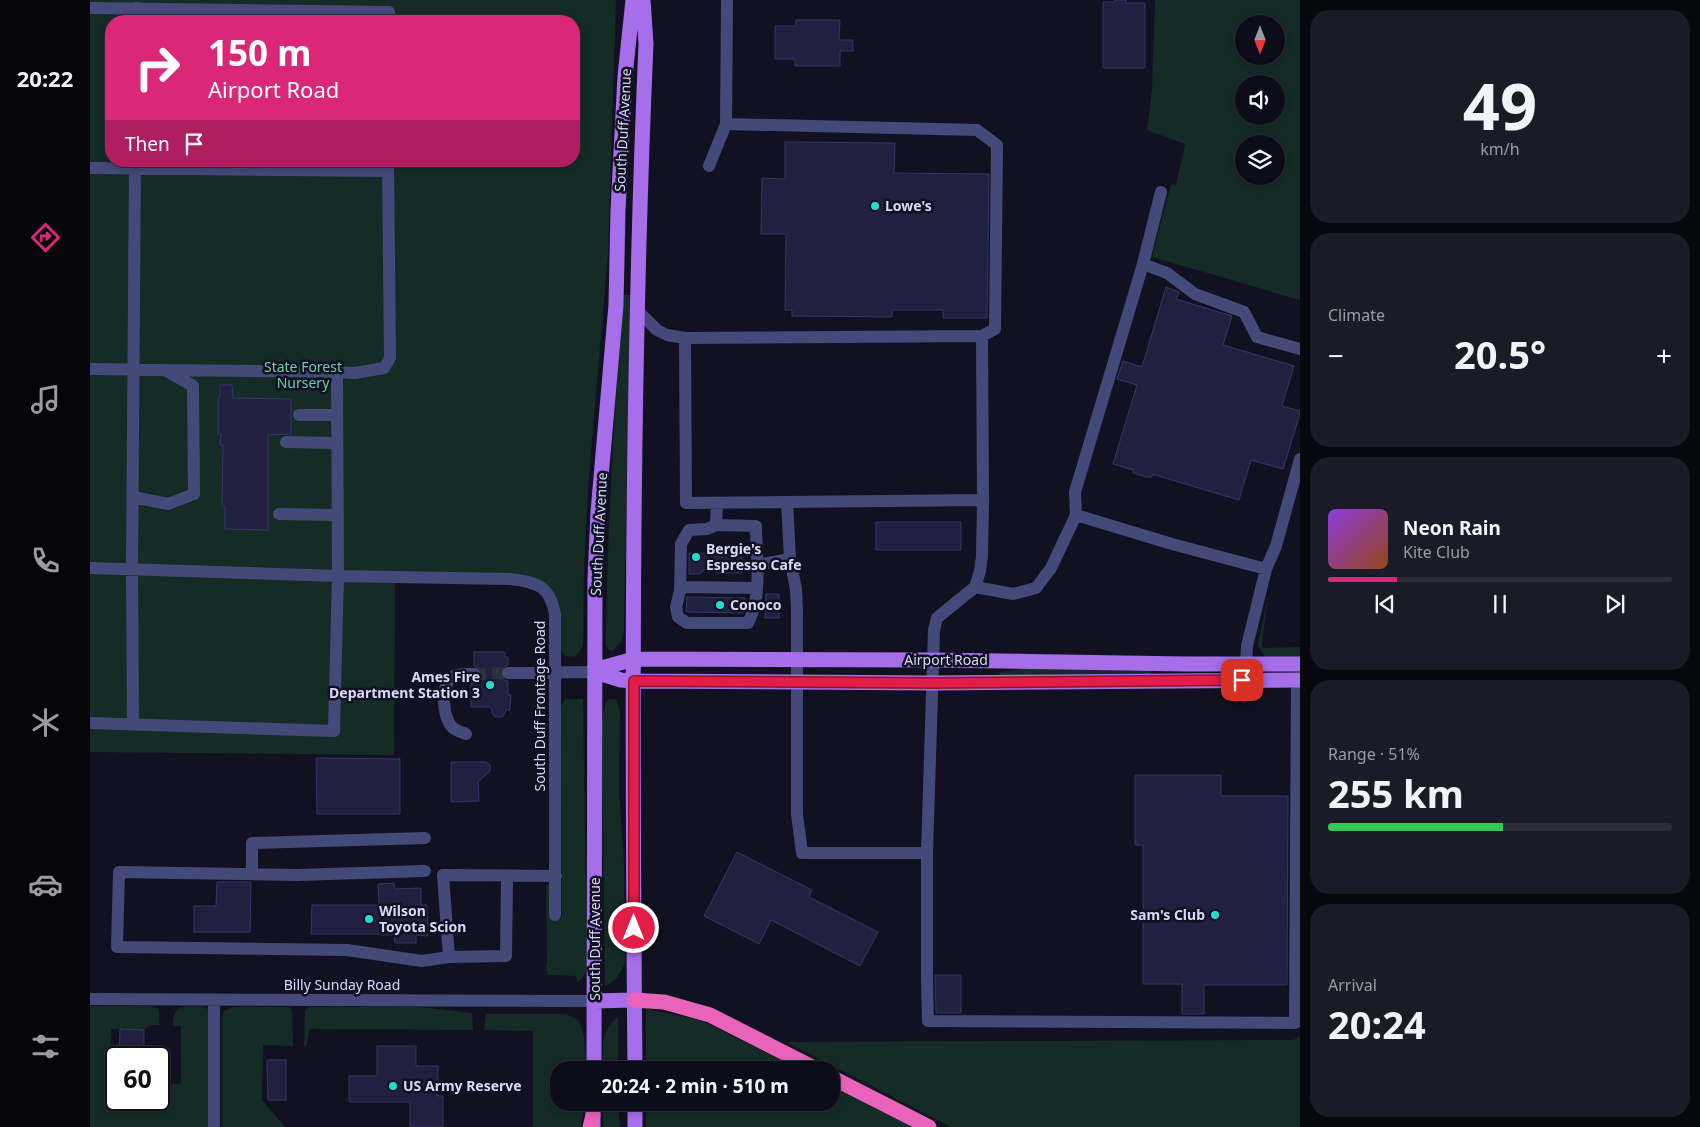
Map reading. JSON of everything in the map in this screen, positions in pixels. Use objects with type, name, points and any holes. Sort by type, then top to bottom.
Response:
[{"type":"highway","points":[[634,1000],[664,1002],[710,1015],[800,1061]]},
{"type":"highway","points":[[840,1082],[929,1127]]},
{"type":"main road","name":"South Duff Avenue","points":[[594,1061],[595,579],[598,512],[616,305],[625,76],[633,0]]},
{"type":"main road","name":"South Duff Avenue","points":[[635,1061],[634,659],[637,310],[646,44],[643,0]]},
{"type":"main road","name":"Airport Road","points":[[595,672],[605,667],[634,659],[1300,664]]},
{"type":"main road","name":"Airport Road","points":[[595,672],[621,680],[634,681],[933,683],[1298,680]]},
{"type":"main road","points":[[595,1001],[634,1000]]},
{"type":"main road","points":[[635,1111],[635,1127]]},
{"type":"street","points":[[709,166],[726,124],[727,0]]},
{"type":"street","points":[[90,8],[389,12],[389,15]]},
{"type":"street","points":[[137,8],[137,15]]},
{"type":"street","points":[[637,310],[657,330],[667,335],[685,338],[982,336],[995,329],[997,145],[977,130],[726,124]]},
{"type":"street","points":[[90,168],[105,167]]},
{"type":"street","points":[[133,723],[132,568],[135,167]]},
{"type":"street","points":[[90,369],[355,373],[384,368],[390,358],[388,167]]},
{"type":"street","points":[[975,587],[1013,594],[1036,588],[1051,568],[1076,515],[1075,492],[1162,192]]},
{"type":"street","points":[[1142,264],[1167,274],[1195,294],[1244,312],[1257,336],[1300,350]]},
{"type":"street","points":[[982,336],[983,500],[980,571],[975,587],[937,618],[934,630],[927,853],[928,1021],[1295,1023],[1298,680]]},
{"type":"street","points":[[685,338],[686,502],[983,500]]},
{"type":"street","points":[[133,498],[168,504],[194,494],[193,386],[165,370]]},
{"type":"street","points":[[90,723],[334,731],[338,576],[337,372]]},
{"type":"street","points":[[299,415],[337,415]]},
{"type":"street","points":[[286,442],[337,443]]},
{"type":"street","points":[[1246,665],[1247,646],[1266,569],[1276,546],[1300,459]]},
{"type":"street","points":[[716,526],[717,502]]},
{"type":"street","points":[[788,502],[790,559],[796,588],[797,814],[802,853],[927,853]]},
{"type":"street","points":[[279,514],[337,515]]},
{"type":"street","points":[[1076,515],[1172,544],[1266,569]]},
{"type":"street","points":[[716,526],[756,526],[757,565],[757,588],[752,614],[748,623],[686,623],[678,617],[676,607],[680,587],[681,544],[690,530],[707,529],[716,526]]},
{"type":"street","points":[[757,565],[790,559]]},
{"type":"street","name":"South Duff Frontage Road","points":[[90,568],[338,576],[510,579],[532,582],[545,589],[551,598],[555,614],[555,915]]},
{"type":"street","points":[[680,587],[757,588]]},
{"type":"street","name":"Airport Road","points":[[508,673],[595,672]]},
{"type":"street","points":[[466,734],[452,727],[446,717],[444,704],[446,685],[448,681],[456,676],[474,674]]},
{"type":"street","points":[[252,874],[252,843],[425,838]]},
{"type":"street","points":[[425,871],[297,875],[119,872],[117,947],[347,950],[422,961],[449,957],[506,956],[507,876]]},
{"type":"street","points":[[449,957],[443,875],[556,876]]},
{"type":"street","name":"Billy Sunday Road","points":[[90,999],[595,1001]]},
{"type":"street","points":[[214,1000],[214,1127]]},
{"type":"green space","name":"State Forest Nursery","points":[[90,0],[616,0],[608,252],[588,489],[583,645],[576,655],[571,657],[565,656],[562,652],[560,640],[560,617],[556,597],[551,589],[542,582],[529,576],[395,571],[394,755],[90,752]]},
{"type":"green space","points":[[1155,0],[1300,0],[1300,300],[1152,257],[1171,184],[1176,185],[1185,144],[1147,130],[1152,88]]},
{"type":"green space","points":[[624,295],[630,295],[624,631],[621,642],[612,651],[606,645],[609,514]]},
{"type":"green space","points":[[1268,596],[1263,648],[1300,647],[1300,658],[1264,656],[1258,645]]},
{"type":"green space","points":[[1030,668],[1151,671],[1151,674],[1000,675],[999,672]]},
{"type":"green space","points":[[565,699],[583,699],[587,969],[582,979],[577,982],[576,976],[548,975],[546,968],[546,885],[550,885],[550,917],[562,917],[561,706]]},
{"type":"green space","points":[[609,699],[616,699],[620,711],[619,791],[624,863],[625,962],[618,977],[605,986],[602,731],[604,709]]},
{"type":"green space","points":[[90,1006],[149,1006],[159,1009],[159,1025],[151,1025],[144,1030],[111,1029],[111,1046],[105,1046],[105,1111],[170,1111],[170,1083],[181,1084],[181,1026],[173,1026],[173,1018],[178,1009],[206,1007],[209,1011],[209,1127],[90,1127]]},
{"type":"green space","points":[[234,1007],[289,1007],[292,1010],[293,1046],[263,1045],[262,1100],[285,1127],[222,1127],[222,1017],[224,1011]]},
{"type":"green space","points":[[309,1007],[421,1007],[472,1013],[473,1030],[310,1029],[306,1046],[304,1046],[305,1011]]},
{"type":"green space","points":[[646,1009],[700,1020],[783,1061],[646,1061]]},
{"type":"green space","points":[[486,1014],[566,1014],[579,1021],[584,1036],[586,1061],[550,1061],[550,1111],[584,1111],[581,1127],[533,1127],[533,1031],[484,1030]]},
{"type":"green space","points":[[618,1017],[618,1061],[603,1061],[603,1040],[612,1022]]},
{"type":"green space","points":[[1300,1037],[1300,1127],[951,1127],[840,1070],[840,1061],[823,1061],[786,1042],[1293,1040]]},
{"type":"green space","points":[[840,1090],[914,1127],[646,1127],[646,1111],[840,1111]]},
{"type":"green space","points":[[603,1111],[619,1111],[620,1127],[603,1127]]},
{"type":"building","points":[[1115,0],[1126,0],[1126,3],[1145,3],[1145,68],[1103,68],[1103,2],[1115,2]]},
{"type":"building","points":[[796,20],[840,20],[839,40],[853,40],[853,51],[840,51],[840,66],[795,66],[795,59],[775,59],[775,26],[796,26]]},
{"type":"building","name":"Lowe's","points":[[785,142],[895,143],[894,173],[989,174],[987,318],[943,318],[943,310],[892,310],[892,317],[792,316],[792,310],[785,310],[786,234],[761,234],[762,178],[785,179]]},
{"type":"building","points":[[1166,287],[1179,292],[1176,299],[1232,316],[1223,345],[1294,366],[1282,406],[1300,411],[1300,414],[1283,469],[1251,460],[1239,500],[1152,474],[1152,477],[1147,477],[1133,473],[1133,470],[1113,464],[1137,385],[1117,379],[1123,361],[1142,367]]},
{"type":"building","points":[[220,385],[232,385],[233,398],[291,399],[291,434],[268,435],[268,530],[225,529],[225,506],[222,506],[223,445],[220,445],[221,434],[218,434]]},
{"type":"building","points":[[876,522],[961,522],[961,550],[876,550]]},
{"type":"building","points":[[731,551],[742,551],[742,573],[717,573],[713,569],[709,573],[705,569],[700,574],[689,574],[689,553],[713,553],[716,557],[721,552],[726,556]]},
{"type":"building","points":[[766,594],[779,594],[779,618],[765,618]]},
{"type":"building","points":[[687,597],[745,598],[745,610],[743,613],[686,612]]},
{"type":"building","name":"Ames Fire Department Station 3","points":[[474,652],[505,652],[505,657],[508,657],[508,665],[501,669],[500,674],[504,680],[508,681],[508,695],[511,695],[510,710],[506,710],[502,717],[495,717],[491,707],[471,707],[471,684],[478,681],[482,675],[481,670],[474,666]]},
{"type":"building","points":[[316,758],[400,759],[400,814],[317,814]]},
{"type":"building","points":[[451,762],[486,762],[490,765],[490,771],[478,782],[479,801],[451,802]]},
{"type":"building","name":"Sam's Club","points":[[1135,775],[1221,775],[1221,796],[1288,796],[1287,985],[1204,985],[1204,1014],[1182,1014],[1182,984],[1143,984],[1143,845],[1135,845]]},
{"type":"building","points":[[737,852],[812,890],[809,897],[878,932],[860,966],[771,920],[759,944],[704,916]]},
{"type":"building","points":[[217,882],[251,882],[250,932],[194,932],[194,906],[216,906]]},
{"type":"building","name":"Wilson Toyota Scion","points":[[394,883],[395,889],[421,888],[421,905],[427,905],[428,936],[416,935],[416,943],[395,943],[394,935],[311,934],[312,905],[379,905],[378,884]]},
{"type":"building","points":[[935,975],[961,975],[961,1013],[936,1013]]},
{"type":"building","points":[[120,1029],[144,1030],[144,1046],[119,1046]]},
{"type":"building","name":"US Army Reserve","points":[[377,1046],[416,1046],[416,1066],[438,1066],[438,1096],[443,1096],[443,1127],[410,1127],[410,1102],[349,1102],[349,1076],[377,1076]]},
{"type":"building","points":[[267,1060],[286,1060],[286,1100],[268,1100]]},
{"type":"tunnel","points":[[474,674],[508,673]]},
{"type":"place","name":"Lowe's","points":[[875,206]]},
{"type":"place","name":"Bergie's Espresso Cafe","points":[[696,557]]},
{"type":"place","name":"Conoco","points":[[720,605]]},
{"type":"place","name":"Ames Fire Department Station 3","points":[[490,685]]},
{"type":"place","name":"Sam's Club","points":[[1215,915]]},
{"type":"place","name":"Wilson Toyota Scion","points":[[369,919]]},
{"type":"place","name":"US Army Reserve","points":[[393,1086]]},
{"type":"route","points":[[634,928],[634,681],[933,683],[1242,680]]}]
